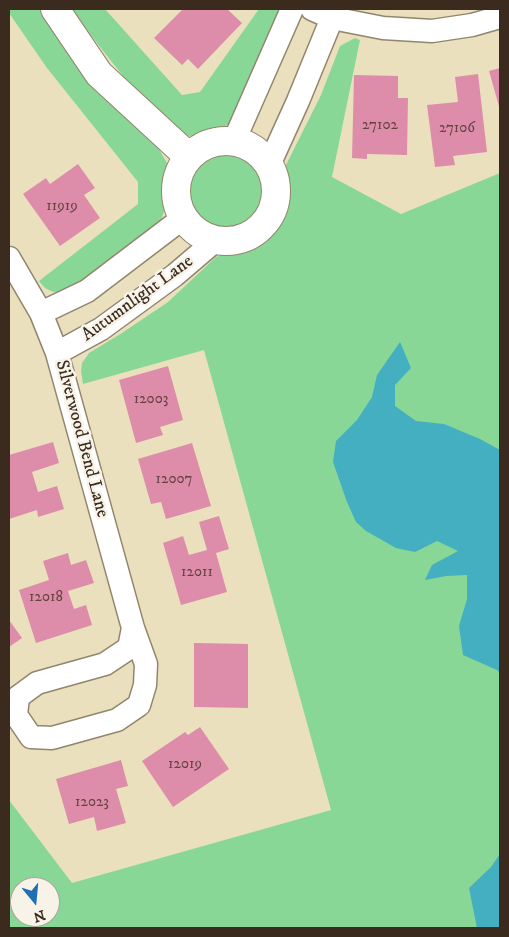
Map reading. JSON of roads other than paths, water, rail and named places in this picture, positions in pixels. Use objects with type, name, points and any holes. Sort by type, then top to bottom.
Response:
[{"type":"street","points":[[55,9],[99,74],[189,157]]},
{"type":"street","points":[[234,142],[292,9]]},
{"type":"street","points":[[312,9],[332,18],[382,28],[432,30],[472,26],[500,17]]},
{"type":"street","points":[[269,164],[298,101],[332,18]]},
{"type":"street","points":[[217,142],[234,142],[248,146],[260,154],[269,164],[275,178],[277,192],[268,220],[258,230],[245,238],[231,241],[216,240],[203,236],[183,218],[177,203],[176,186],[180,171],[189,157],[202,147],[217,142]]},
{"type":"street","name":"Autumnlight Lane","points":[[42,312],[87,291],[183,218]]},
{"type":"street","name":"Autumnlight Lane","points":[[57,353],[101,330],[175,275],[216,240]]},
{"type":"street","name":"Silverwood Bend Lane","points":[[9,258],[42,312],[57,353],[133,628],[146,664],[146,685],[139,705],[118,720],[52,738],[31,737],[16,715],[18,697],[37,683],[105,664],[129,648],[133,628]]},
{"type":"water","points":[[400,342],[411,368],[395,385],[395,406],[416,421],[444,424],[480,439],[500,450],[500,673],[463,655],[459,626],[467,599],[467,575],[425,580],[432,565],[458,551],[437,541],[415,552],[396,548],[366,531],[356,522],[333,462],[336,441],[357,420],[372,397],[377,375]]},
{"type":"water","points":[[500,854],[500,928],[477,928],[469,888],[491,867]]}]
